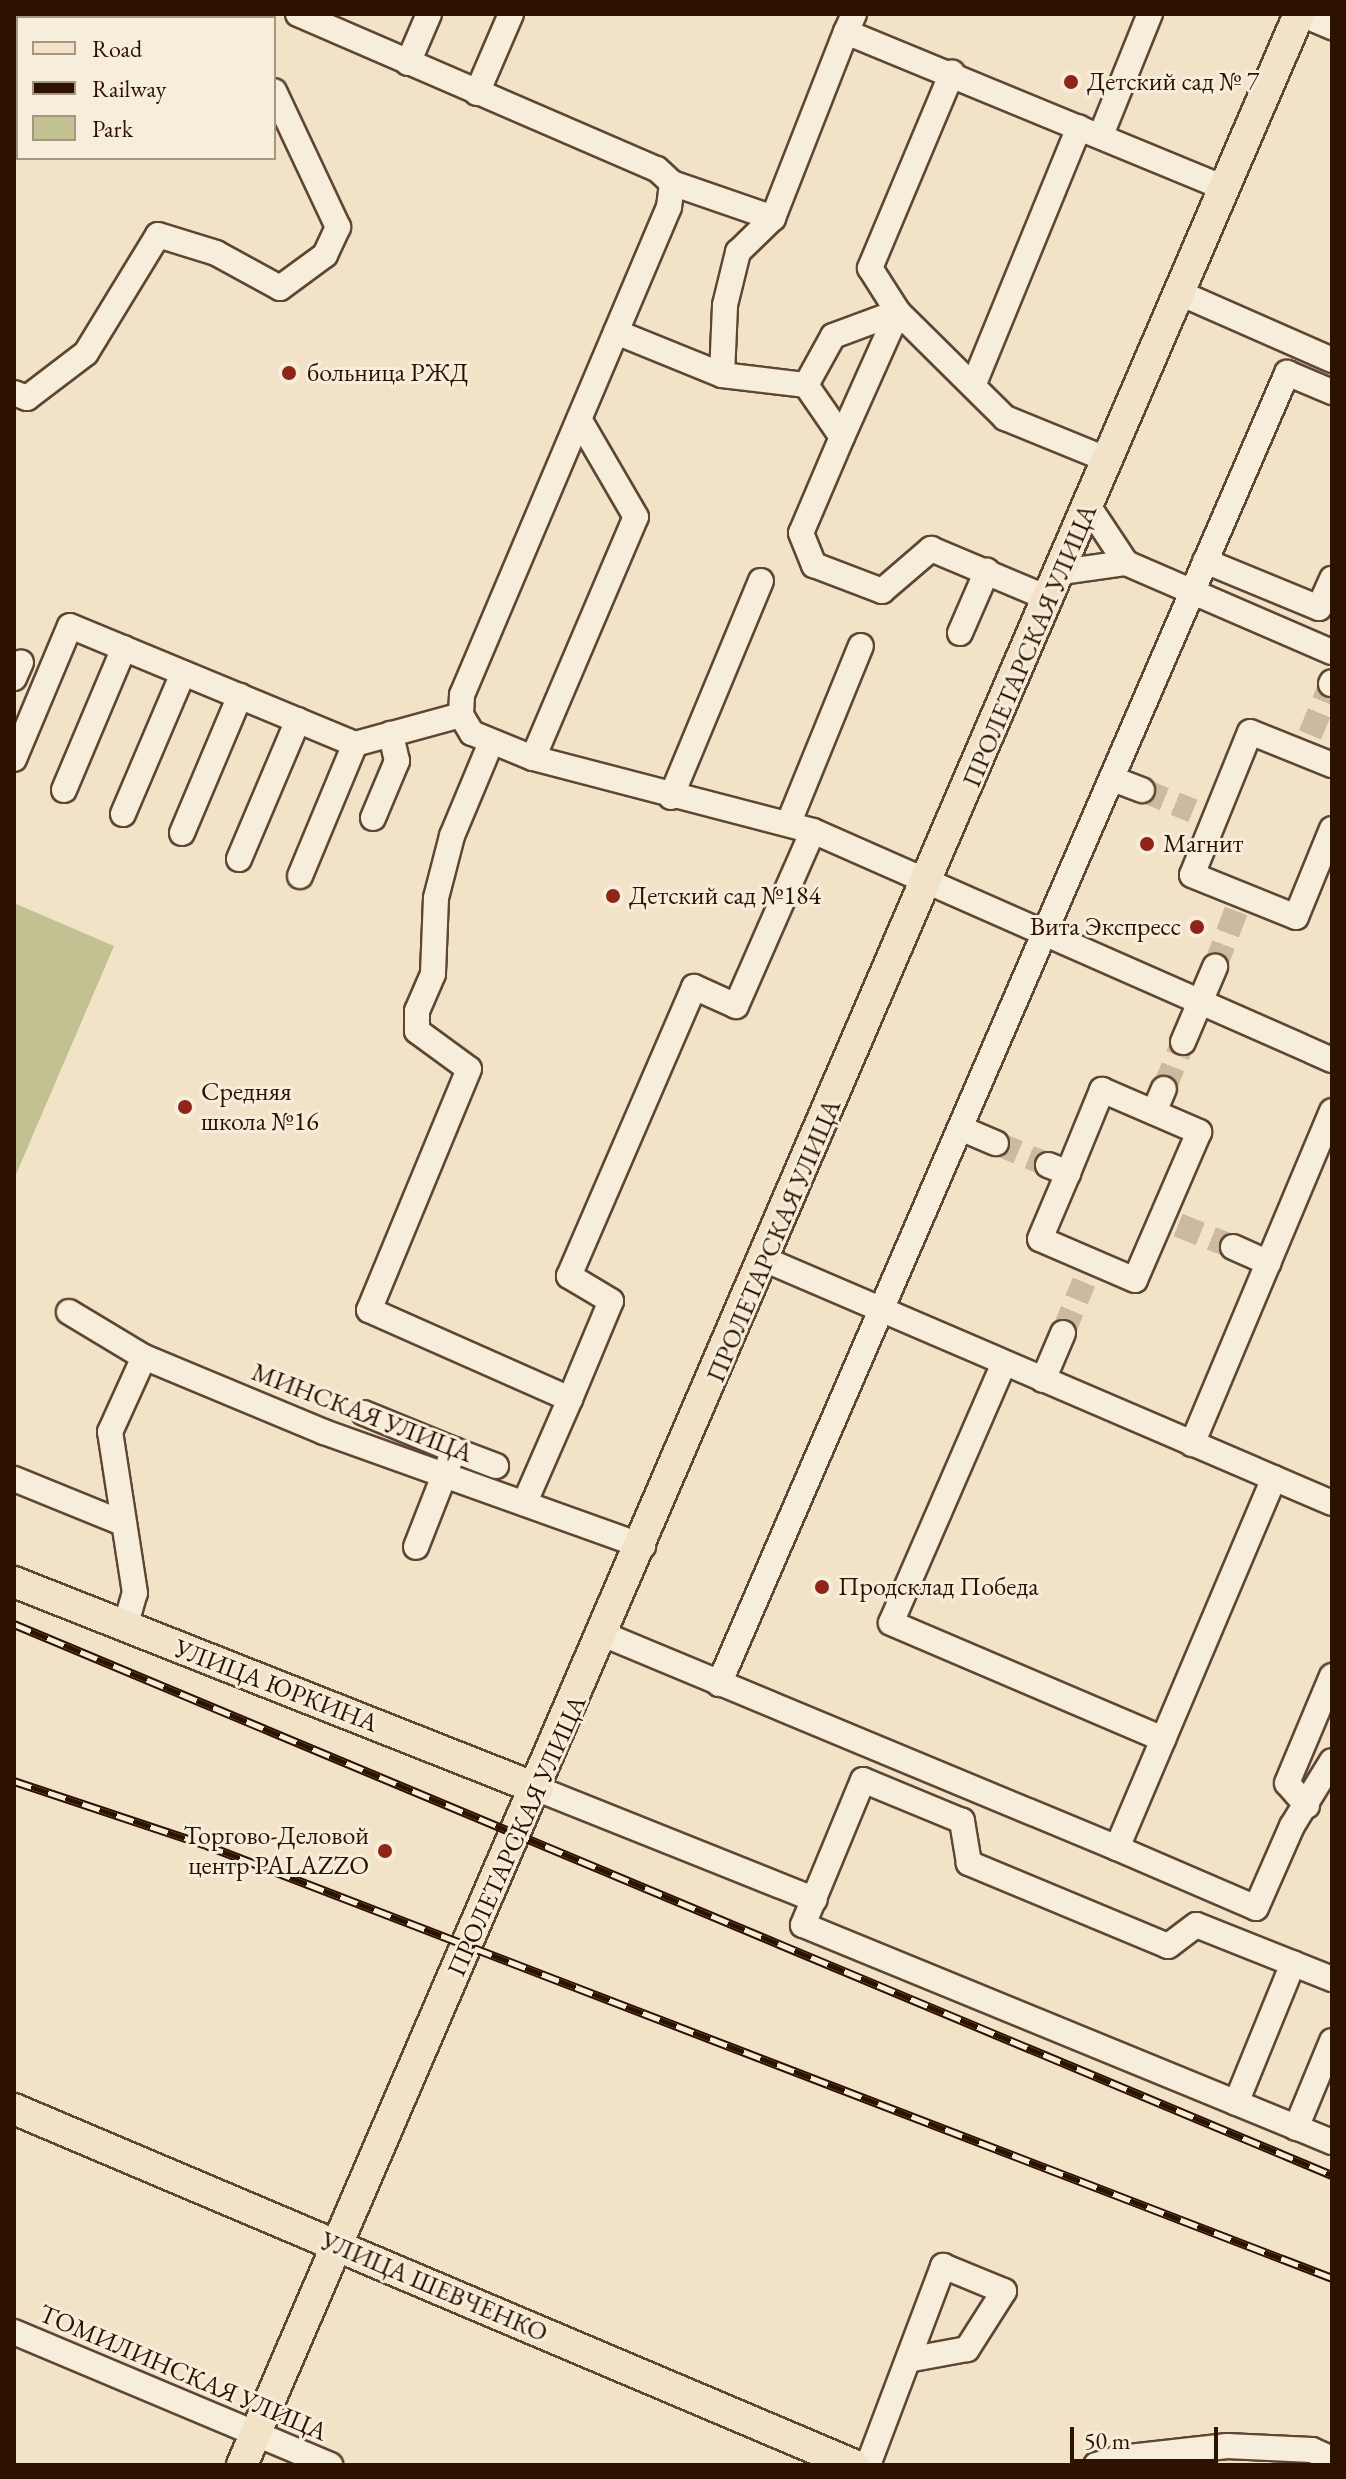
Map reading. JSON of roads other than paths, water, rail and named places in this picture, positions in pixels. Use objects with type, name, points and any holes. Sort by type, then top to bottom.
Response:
[{"type":"main road","name":"ПРОЛЕТАРСКАЯ УЛИЦА","points":[[242,2465],[928,888],[1300,14]]},
{"type":"main road","name":"УЛИЦА ЮРКИНА","points":[[14,1582],[538,1789]]},
{"type":"main road","name":"УЛИЦА ШЕВЧЕНКО","points":[[14,2109],[854,2465]]},
{"type":"street","points":[[298,14],[657,169],[672,183],[773,218]]},
{"type":"street","points":[[408,63],[429,14]]},
{"type":"street","points":[[477,93],[511,14]]},
{"type":"street","points":[[975,381],[1090,131],[1150,14]]},
{"type":"street","points":[[1300,14],[1332,27]]},
{"type":"street","points":[[722,375],[725,305],[738,252],[773,218],[850,23],[952,73],[1225,188]]},
{"type":"street","points":[[952,73],[870,268],[898,312],[975,381],[1005,418],[1108,460]]},
{"type":"street","points":[[14,393],[27,398],[86,353],[158,235],[216,253],[280,288],[325,255],[338,227],[276,95]]},
{"type":"street","points":[[672,183],[616,332],[462,695],[461,715],[490,745],[671,797],[789,822],[884,859],[928,888],[1332,1060]]},
{"type":"street","points":[[1180,293],[1332,360]]},
{"type":"street","points":[[806,385],[833,336],[898,312]]},
{"type":"street","points":[[898,312],[801,533],[814,565],[874,591],[890,588],[931,549],[987,571],[1056,585],[1126,563]]},
{"type":"street","points":[[616,332],[722,375],[806,385],[842,437]]},
{"type":"street","points":[[719,1684],[1287,373],[1332,392]]},
{"type":"street","points":[[533,758],[636,517],[579,419]]},
{"type":"street","points":[[1089,507],[1126,563],[1332,652]]},
{"type":"street","points":[[1205,561],[1319,608],[1332,579]]},
{"type":"street","points":[[960,633],[987,571]]},
{"type":"street","points":[[671,797],[761,581]]},
{"type":"street","points":[[14,759],[70,626],[355,744],[461,715]]},
{"type":"street","points":[[789,822],[861,646]]},
{"type":"street","points":[[64,790],[124,648]]},
{"type":"street","points":[[123,814],[183,673]]},
{"type":"street","points":[[182,833],[240,696]]},
{"type":"street","points":[[239,859],[298,720]]},
{"type":"street","points":[[1332,765],[1307,744],[1250,732],[1204,815],[1192,875],[1239,903],[1296,917],[1326,862],[1332,829]]},
{"type":"street","points":[[373,818],[397,761],[391,734]]},
{"type":"street","points":[[300,876],[355,744]]},
{"type":"street","points":[[490,745],[452,836],[436,898],[433,974],[417,1011],[417,1031],[469,1069],[369,1310],[570,1399]]},
{"type":"street","points":[[1113,779],[1142,790]]},
{"type":"street","points":[[525,1502],[611,1301],[569,1276],[694,987],[736,1006],[813,831]]},
{"type":"street","points":[[1183,1042],[1215,967]]},
{"type":"street","points":[[1154,1112],[1164,1089]]},
{"type":"street","points":[[1102,1090],[1154,1112],[1199,1132],[1170,1222],[1135,1280],[1088,1272],[1040,1239],[1058,1169],[1102,1090]]},
{"type":"street","points":[[1192,1444],[1332,1111]]},
{"type":"street","points":[[960,1128],[996,1143]]},
{"type":"street","points":[[1233,1247],[1269,1263]]},
{"type":"street","points":[[766,1260],[1332,1503]]},
{"type":"street","name":"МИНСКАЯ УЛИЦА","points":[[69,1312],[144,1357],[444,1476],[643,1546]]},
{"type":"street","points":[[1043,1380],[1063,1333]]},
{"type":"street","points":[[125,1627],[135,1593],[120,1522],[110,1432],[144,1357]]},
{"type":"street","points":[[1004,1363],[891,1623],[1163,1739]]},
{"type":"street","points":[[364,1413],[496,1466]]},
{"type":"street","points":[[416,1547],[454,1450]]},
{"type":"street","points":[[1117,1848],[1274,1478]]},
{"type":"street","points":[[14,1479],[120,1522]]},
{"type":"street","points":[[605,1635],[1256,1908],[1332,1761]]},
{"type":"street","points":[[1307,1806],[1287,1783],[1332,1676]]},
{"type":"street","points":[[1332,1979],[1196,1925],[1168,1946],[969,1863],[962,1821],[863,1780],[803,1925],[1332,2142]]},
{"type":"street","points":[[538,1789],[815,1900]]},
{"type":"street","points":[[1236,2103],[1293,1963]]},
{"type":"street","points":[[1296,2128],[1332,2041]]},
{"type":"street","name":"ТОМИЛИНСКАЯ УЛИЦА","points":[[14,2332],[330,2465]]},
{"type":"street","points":[[868,2465],[913,2359]]},
{"type":"street","points":[[1096,2465],[1227,2446],[1325,2452]]},
{"type":"tunnel","points":[[1310,735],[1331,684]]},
{"type":"tunnel","points":[[1142,790],[1193,811]]},
{"type":"tunnel","points":[[1215,967],[1236,911]]},
{"type":"tunnel","points":[[1164,1089],[1183,1042]]},
{"type":"tunnel","points":[[996,1143],[1048,1165]]},
{"type":"tunnel","points":[[1178,1225],[1233,1247]]},
{"type":"tunnel","points":[[1063,1333],[1084,1282]]},
{"type":"railway","points":[[14,1624],[1332,2175]]},
{"type":"railway","points":[[14,1781],[206,1845],[1332,2278]]},
{"type":"place","name":"Детский сад № 7","points":[[1071,82]]},
{"type":"place","name":"больница РЖД","points":[[289,373]]},
{"type":"place","name":"Магнит","points":[[1147,844]]},
{"type":"place","name":"Детский сад №184","points":[[613,896]]},
{"type":"place","name":"Вита Экспресс","points":[[1197,927]]},
{"type":"place","name":"Средняя школа №16","points":[[185,1107]]},
{"type":"place","name":"Продсклад Победа","points":[[822,1587]]},
{"type":"place","name":"Торгово-Деловой центр PALAZZO","points":[[385,1851]]}]
